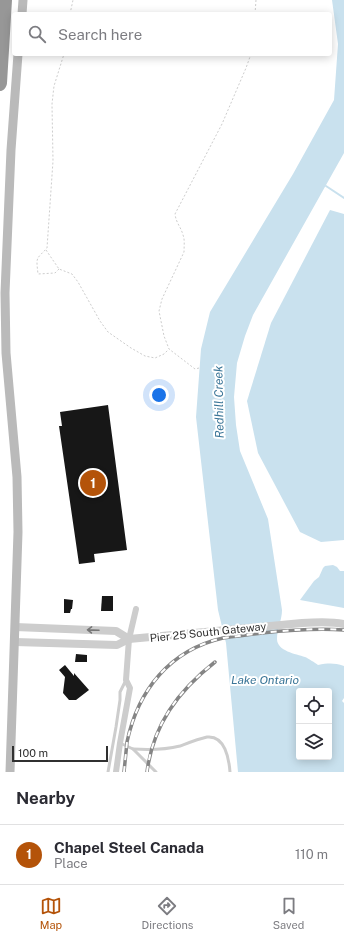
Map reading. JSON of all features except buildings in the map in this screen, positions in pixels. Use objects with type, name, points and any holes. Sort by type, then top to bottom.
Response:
[{"type":"highway","points":[[0,85],[6,0]]},
{"type":"main road","points":[[22,12],[23,0]]},
{"type":"main road","points":[[10,772],[18,554],[18,499],[6,353],[5,293],[11,150],[18,56]]},
{"type":"street","points":[[116,772],[130,688],[126,680],[129,639],[136,609]]},
{"type":"street","name":"Pier 25 South Gateway","points":[[15,642],[117,646],[129,639],[313,622],[335,622],[344,624]]},
{"type":"street","name":"Pier 25 South Gateway","points":[[15,627],[116,631],[129,639]]},
{"type":"lane","points":[[108,772],[116,727],[120,692],[126,680]]},
{"type":"lane","points":[[133,749],[156,750],[179,746],[208,737],[217,739],[223,746],[228,757],[230,772]]},
{"type":"lane","points":[[120,743],[133,749],[156,772]]},
{"type":"path","points":[[70,12],[73,0]]},
{"type":"path","points":[[255,12],[256,0]]},
{"type":"path","points":[[59,269],[55,273],[38,274],[36,262],[40,254],[47,248],[53,161],[52,104],[54,86],[63,56]]},
{"type":"path","points":[[198,368],[195,370],[169,349],[164,336],[159,311],[162,299],[184,252],[184,235],[176,220],[175,214],[222,124],[246,68],[249,56]]},
{"type":"path","points":[[46,249],[59,269],[72,274],[78,282],[100,322],[108,332],[145,356],[155,358],[164,354],[169,349]]},
{"type":"water","points":[[332,0],[344,0],[344,153],[253,315],[237,363],[234,397],[240,451],[268,519],[282,610],[277,635],[278,643],[283,649],[306,658],[318,665],[337,664],[344,666],[344,698],[342,701],[344,703],[344,772],[238,772],[226,643],[218,610],[196,417],[201,349],[210,312],[293,174],[334,100],[338,44]]},
{"type":"water","points":[[330,210],[344,214],[344,540],[321,542],[300,532],[258,453],[247,401],[271,323]]},
{"type":"water","points":[[333,565],[340,571],[344,571],[344,608],[300,600],[314,581],[319,577],[323,568],[325,566]]},
{"type":"waterway","points":[[326,186],[344,198]]},
{"type":"railway","points":[[124,772],[127,742],[132,723],[139,706],[148,689],[159,675],[172,662],[187,652],[204,644],[228,637],[293,630],[344,630]]},
{"type":"railway","points":[[147,772],[155,739],[169,710],[190,685],[215,662]]},
{"type":"place","name":"Chapel Steel Canada","points":[[93,483]]},
{"type":"water label","name":"Redhill Creek","points":[[219,402]]},
{"type":"water label","name":"Lake Ontario","points":[[265,680]]}]
